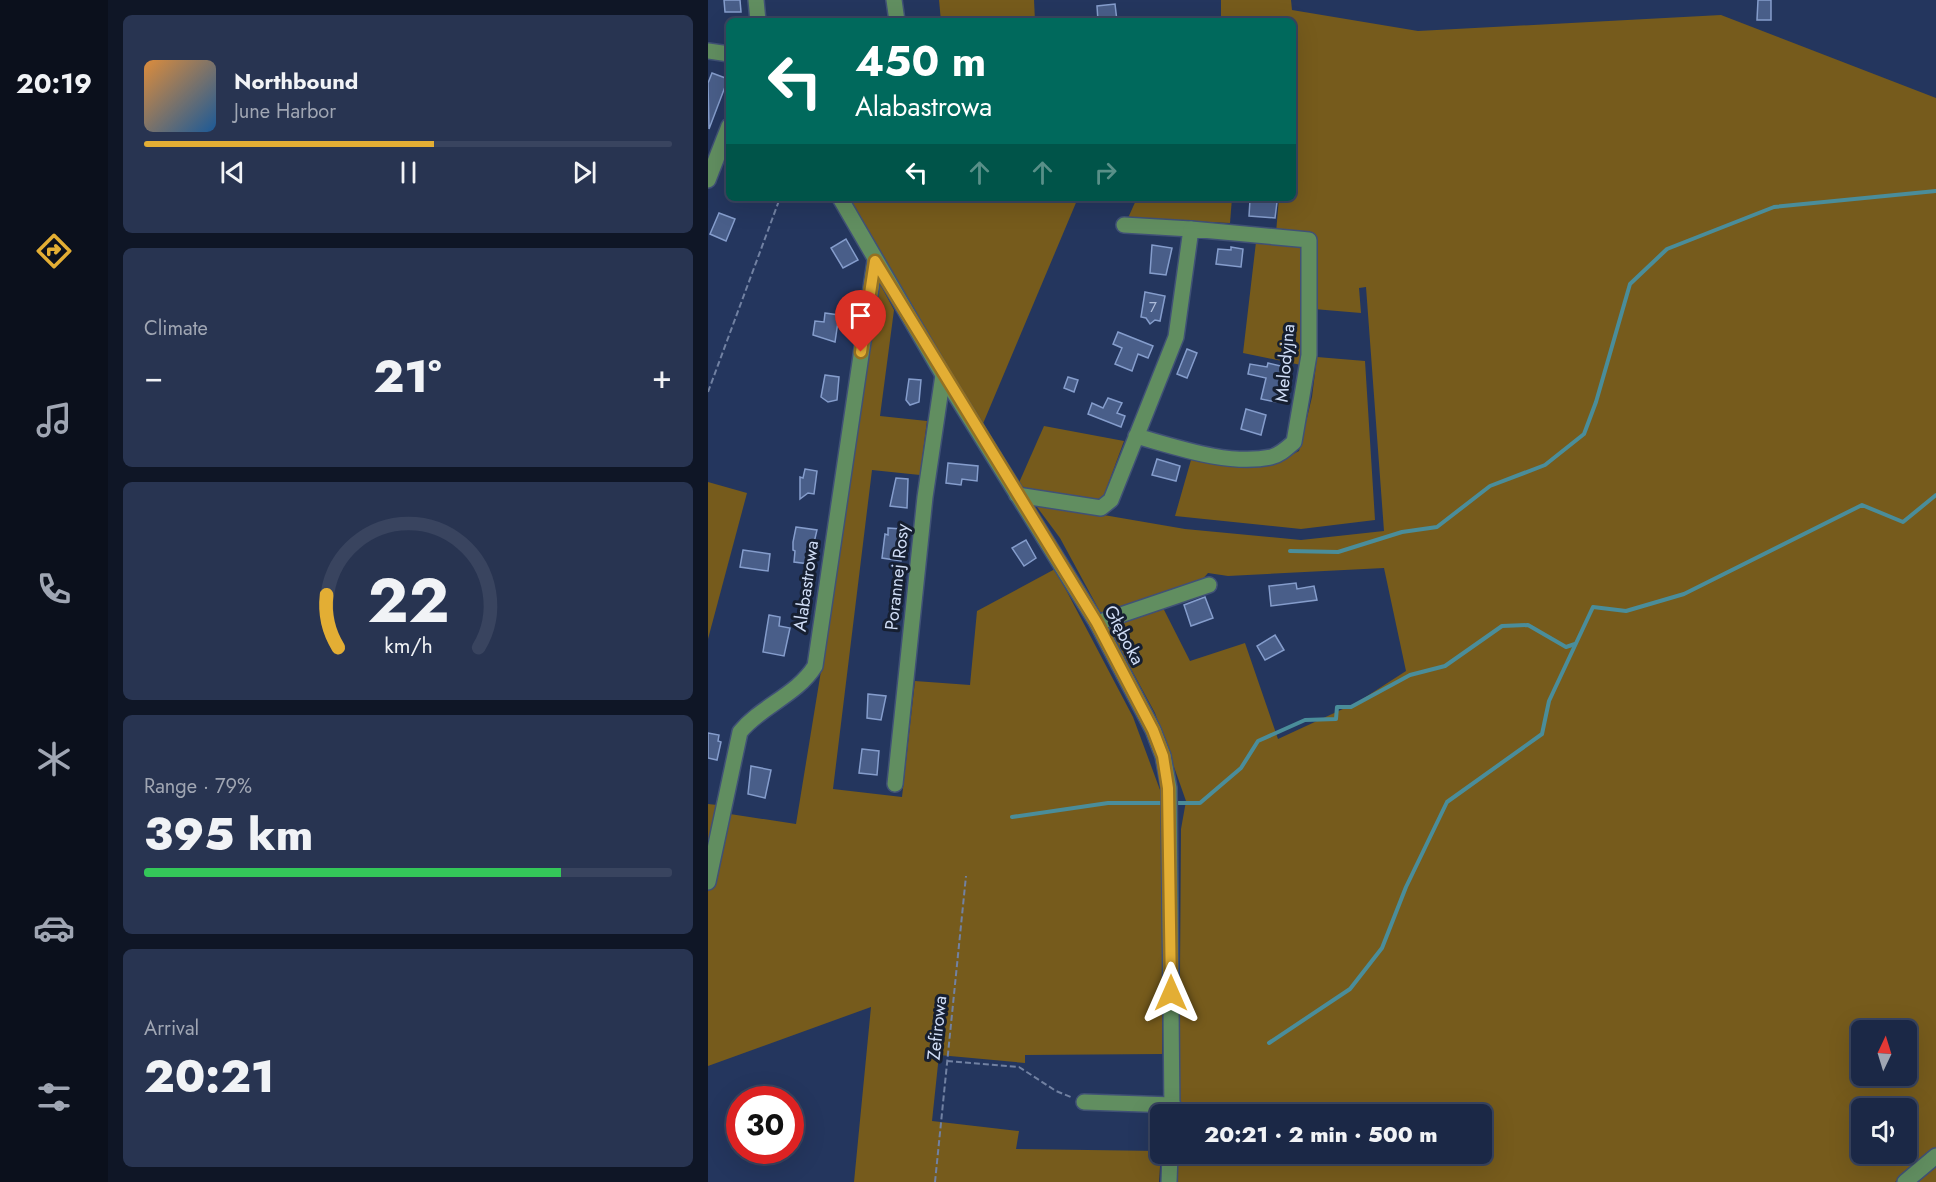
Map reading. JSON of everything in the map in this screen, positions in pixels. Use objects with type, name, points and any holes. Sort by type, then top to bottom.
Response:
[{"type":"street","points":[[756,0],[758,18]]},
{"type":"street","points":[[894,0],[897,18]]},
{"type":"street","points":[[708,51],[726,54]]},
{"type":"street","points":[[708,180],[726,134]]},
{"type":"street","name":"Głęboka","points":[[842,201],[943,375],[1097,623],[1153,730],[1163,756],[1168,788],[1172,1104]]},
{"type":"street","name":"Melodyjna","points":[[1124,225],[1309,240],[1309,355],[1294,442],[1272,457],[1237,458],[1200,454],[1136,436]]},
{"type":"street","points":[[1017,495],[1101,508],[1111,500],[1176,337],[1191,229]]},
{"type":"street","name":"Alabastrowa","points":[[708,882],[740,732],[752,717],[807,679],[815,666],[875,261]]},
{"type":"street","name":"Porannej Rosy","points":[[895,784],[925,497],[943,375]]},
{"type":"street","points":[[1097,623],[1209,585]]},
{"type":"street","points":[[1084,1102],[1150,1108]]},
{"type":"street","points":[[1905,1182],[1936,1156]]},
{"type":"street","points":[[1169,1182],[1170,1164]]},
{"type":"path","points":[[708,392],[779,201]]},
{"type":"path","name":"Zefirowa","points":[[935,1182],[966,876]]},
{"type":"path","points":[[947,1061],[1019,1067],[1056,1091],[1084,1102]]},
{"type":"shaded area","points":[[939,0],[1034,0],[1035,18],[941,18]]},
{"type":"shaded area","points":[[1221,0],[1291,0],[1292,10],[1418,31],[1721,15],[1936,98],[1936,1150],[1895,1182],[1177,1182],[1178,1164],[1492,1164],[1492,1104],[1179,1104],[1181,829],[1186,801],[1155,713],[1060,538],[1034,503],[1185,529],[1301,540],[1384,531],[1366,287],[1359,288],[1361,313],[1302,308],[1301,365],[1243,353],[1256,242],[1275,244],[1279,201],[1296,201],[1296,18],[1221,18]],"holes":[[[1384,568],[1406,671],[1358,702],[1278,739],[1245,643],[1190,661],[1158,598],[1200,582],[1208,573],[1228,576]]]},
{"type":"shaded area","points":[[849,201],[1077,201],[982,426]]},
{"type":"shaded area","points":[[1136,201],[1232,201],[1230,223],[1128,218]]},
{"type":"shaded area","points":[[879,282],[894,310],[880,416],[927,421],[920,475],[872,470],[833,789],[902,797],[915,681],[970,685],[977,611],[1055,569],[1133,717],[1163,798],[1162,1054],[1025,1055],[1025,1063],[939,1055],[932,1121],[1019,1131],[1016,1149],[1150,1151],[1150,1164],[1160,1164],[1159,1182],[854,1182],[871,1007],[708,1066],[708,804],[717,805],[730,814],[796,824],[837,573]]},
{"type":"shaded area","points":[[1317,357],[1365,361],[1375,520],[1301,529],[1175,516],[1191,460],[1269,466],[1299,451],[1312,397]]},
{"type":"shaded area","points":[[1044,426],[1124,441],[1103,498],[1097,502],[1021,488],[1018,485]]},
{"type":"shaded area","points":[[708,482],[747,493],[708,639]]},
{"type":"shaded area","points":[[1936,1167],[1936,1182],[1917,1182]]},
{"type":"building","points":[[724,0],[740,0],[741,12],[725,12]]},
{"type":"building","points":[[1758,0],[1771,0],[1771,20],[1757,20]]},
{"type":"building","points":[[1115,4],[1117,18],[1098,18],[1097,6]]},
{"type":"building","points":[[712,73],[726,78],[726,84],[709,129],[708,83]]},
{"type":"building","points":[[1250,201],[1277,202],[1275,218],[1249,216]]},
{"type":"building","points":[[719,213],[735,219],[726,241],[710,234]]},
{"type":"building","points":[[846,239],[858,260],[843,268],[831,248]]},
{"type":"building","points":[[1152,245],[1172,248],[1166,275],[1150,273]]},
{"type":"building","points":[[1231,247],[1243,249],[1241,267],[1216,264],[1218,249],[1231,250]]},
{"type":"building","points":[[1145,292],[1165,296],[1160,321],[1155,320],[1150,324],[1146,318],[1141,317]]},
{"type":"building","points":[[825,313],[839,315],[835,342],[813,335],[815,321],[824,322]]},
{"type":"building","points":[[1118,332],[1153,346],[1148,358],[1138,354],[1132,371],[1115,364],[1122,348],[1113,344]]},
{"type":"building","points":[[1187,349],[1197,353],[1187,378],[1177,374]]},
{"type":"building","points":[[1268,363],[1285,367],[1276,402],[1261,399],[1266,378],[1248,374],[1250,364],[1267,367]]},
{"type":"building","points":[[825,375],[839,377],[837,400],[828,402],[821,397]]},
{"type":"building","points":[[1068,377],[1078,380],[1074,392],[1064,388]]},
{"type":"building","points":[[909,379],[921,380],[919,402],[910,405],[906,400]]},
{"type":"building","points":[[1108,398],[1122,403],[1117,413],[1125,416],[1121,427],[1088,414],[1092,403],[1103,408]]},
{"type":"building","points":[[1246,409],[1266,415],[1261,435],[1241,429]]},
{"type":"building","points":[[1157,459],[1180,466],[1176,481],[1152,475]]},
{"type":"building","points":[[948,463],[978,466],[977,481],[962,479],[961,485],[946,483]]},
{"type":"building","points":[[805,469],[817,471],[814,494],[808,493],[800,499],[800,477],[803,478]]},
{"type":"building","points":[[896,478],[908,479],[907,508],[890,506]]},
{"type":"building","points":[[796,527],[817,530],[809,564],[794,562],[793,542]]},
{"type":"building","points":[[888,528],[902,529],[901,536],[904,536],[901,561],[882,558]]},
{"type":"building","points":[[1026,540],[1036,558],[1024,566],[1012,548]]},
{"type":"building","points":[[743,550],[770,554],[768,571],[740,567]]},
{"type":"building","points":[[1296,583],[1297,589],[1314,586],[1317,600],[1271,606],[1269,586]]},
{"type":"building","points":[[1205,597],[1213,618],[1191,626],[1184,605]]},
{"type":"building","points":[[769,615],[780,617],[779,626],[790,628],[784,656],[763,652]]},
{"type":"building","points":[[1275,635],[1284,650],[1265,660],[1257,646]]},
{"type":"building","points":[[868,694],[886,696],[881,720],[867,718]]},
{"type":"building","points":[[708,733],[719,735],[718,741],[721,742],[717,760],[708,758]]},
{"type":"building","points":[[862,749],[879,751],[877,775],[859,773]]},
{"type":"building","points":[[751,766],[771,770],[765,798],[748,794]]},
{"type":"waterway","points":[[1290,551],[1338,552],[1402,532],[1437,527],[1490,486],[1545,465],[1584,434],[1596,402],[1630,284],[1667,249],[1774,207],[1936,191]]},
{"type":"waterway","points":[[1269,1043],[1350,989],[1382,948],[1406,887],[1447,802],[1542,734],[1549,701],[1593,607],[1626,611],[1684,594],[1862,505],[1903,522],[1936,495]]},
{"type":"waterway","points":[[1174,803],[1200,803],[1241,768],[1258,741],[1305,720],[1336,719],[1337,707],[1351,707],[1410,675],[1445,666],[1502,626],[1528,625],[1566,647],[1575,644]]},
{"type":"waterway","points":[[1012,817],[1108,803],[1166,803]]},
{"type":"route","points":[[861,352],[875,261],[1097,623],[1153,730],[1163,756],[1168,788],[1171,993]]}]
